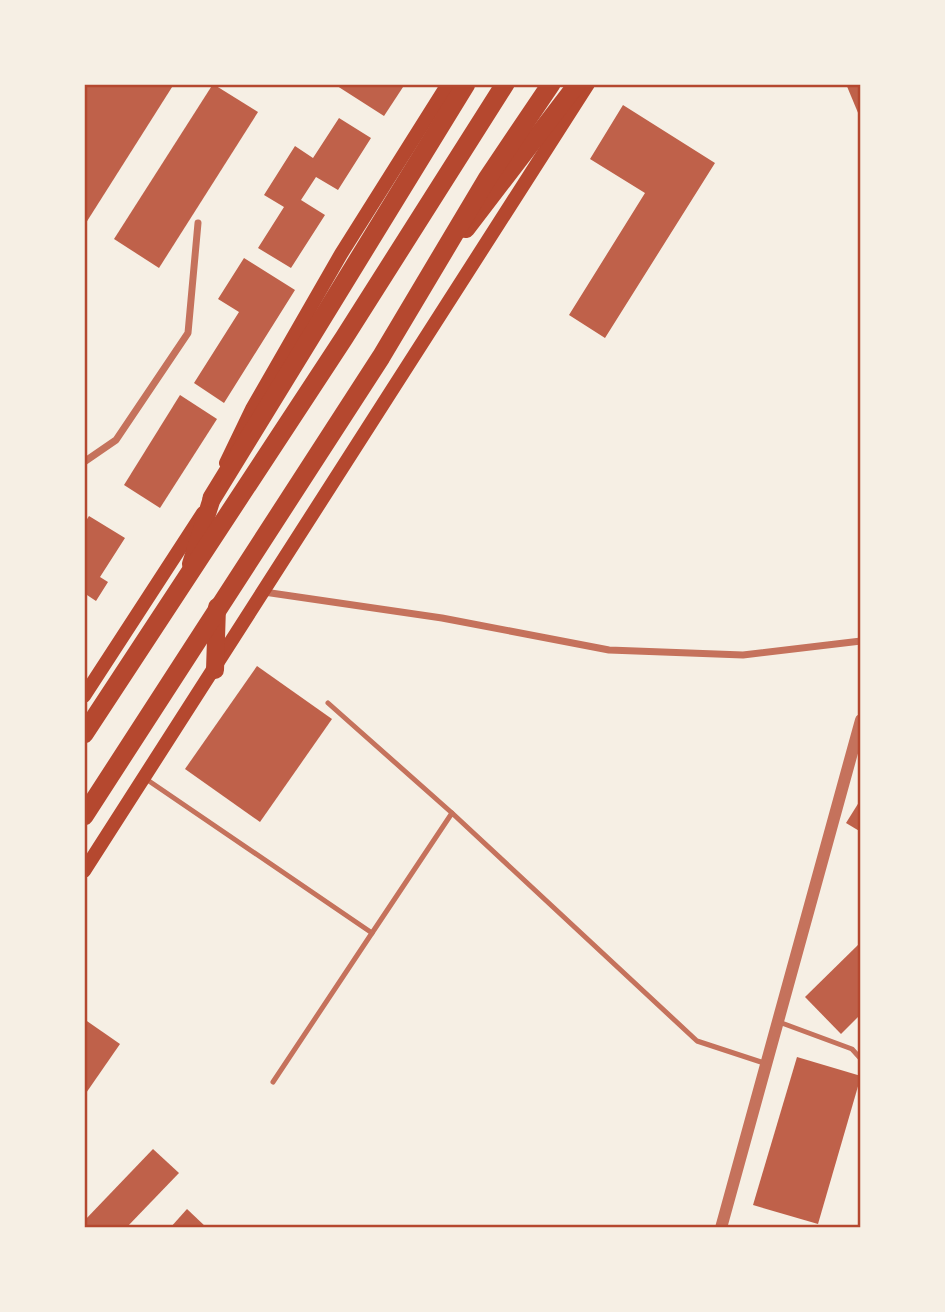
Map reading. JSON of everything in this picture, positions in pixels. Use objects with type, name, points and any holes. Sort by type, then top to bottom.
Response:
[{"type":"highway","points":[[212,498],[466,84]]},
{"type":"highway","points":[[84,734],[344,338],[505,84]]},
{"type":"highway","points":[[84,816],[381,357],[487,179],[551,84]]},
{"type":"main road","points":[[179,601],[212,498],[232,448],[273,370],[341,254],[448,84]]},
{"type":"main road","points":[[84,745],[514,84]]},
{"type":"main road","points":[[84,807],[358,384],[450,251],[577,84]]},
{"type":"main road","points":[[84,871],[146,779],[588,84]]},
{"type":"main road","points":[[84,696],[212,498]]},
{"type":"main road","points":[[215,670],[217,605]]},
{"type":"street","points":[[84,462],[116,440],[188,333],[198,223]]},
{"type":"street","points":[[264,592],[442,618],[609,650],[743,654],[861,641]]},
{"type":"street","points":[[721,1228],[861,720]]},
{"type":"lane","points":[[328,703],[452,813],[697,1041],[767,1064]]},
{"type":"lane","points":[[146,779],[372,933]]},
{"type":"lane","points":[[273,1082],[452,813]]},
{"type":"lane","points":[[779,1022],[852,1049],[861,1059]]},
{"type":"building","points":[[84,84],[174,84],[84,226]]},
{"type":"building","points":[[213,84],[258,112],[159,268],[114,239]]},
{"type":"building","points":[[334,84],[405,84],[384,116]]},
{"type":"building","points":[[846,84],[861,84],[861,120]]},
{"type":"building","points":[[623,105],[715,163],[605,338],[569,315],[645,193],[590,159]]},
{"type":"building","points":[[339,118],[371,138],[338,190],[316,177],[301,200],[325,215],[291,268],[258,248],[284,207],[264,195],[295,146],[313,158]]},
{"type":"building","points":[[244,258],[295,290],[224,403],[194,383],[239,312],[218,299]]},
{"type":"building","points":[[180,395],[217,419],[160,508],[124,485]]},
{"type":"building","points":[[89,516],[125,538],[100,577],[108,582],[96,601],[84,593],[84,524]]},
{"type":"building","points":[[257,666],[332,719],[260,822],[185,769]]},
{"type":"building","points":[[861,799],[861,832],[846,823]]},
{"type":"building","points":[[861,942],[861,1014],[841,1034],[805,997]]},
{"type":"building","points":[[84,1019],[120,1044],[84,1096]]},
{"type":"building","points":[[797,1057],[861,1076],[818,1224],[753,1205]]},
{"type":"building","points":[[153,1149],[179,1173],[126,1228],[84,1228],[84,1221]]},
{"type":"building","points":[[187,1209],[207,1228],[170,1228]]}]
